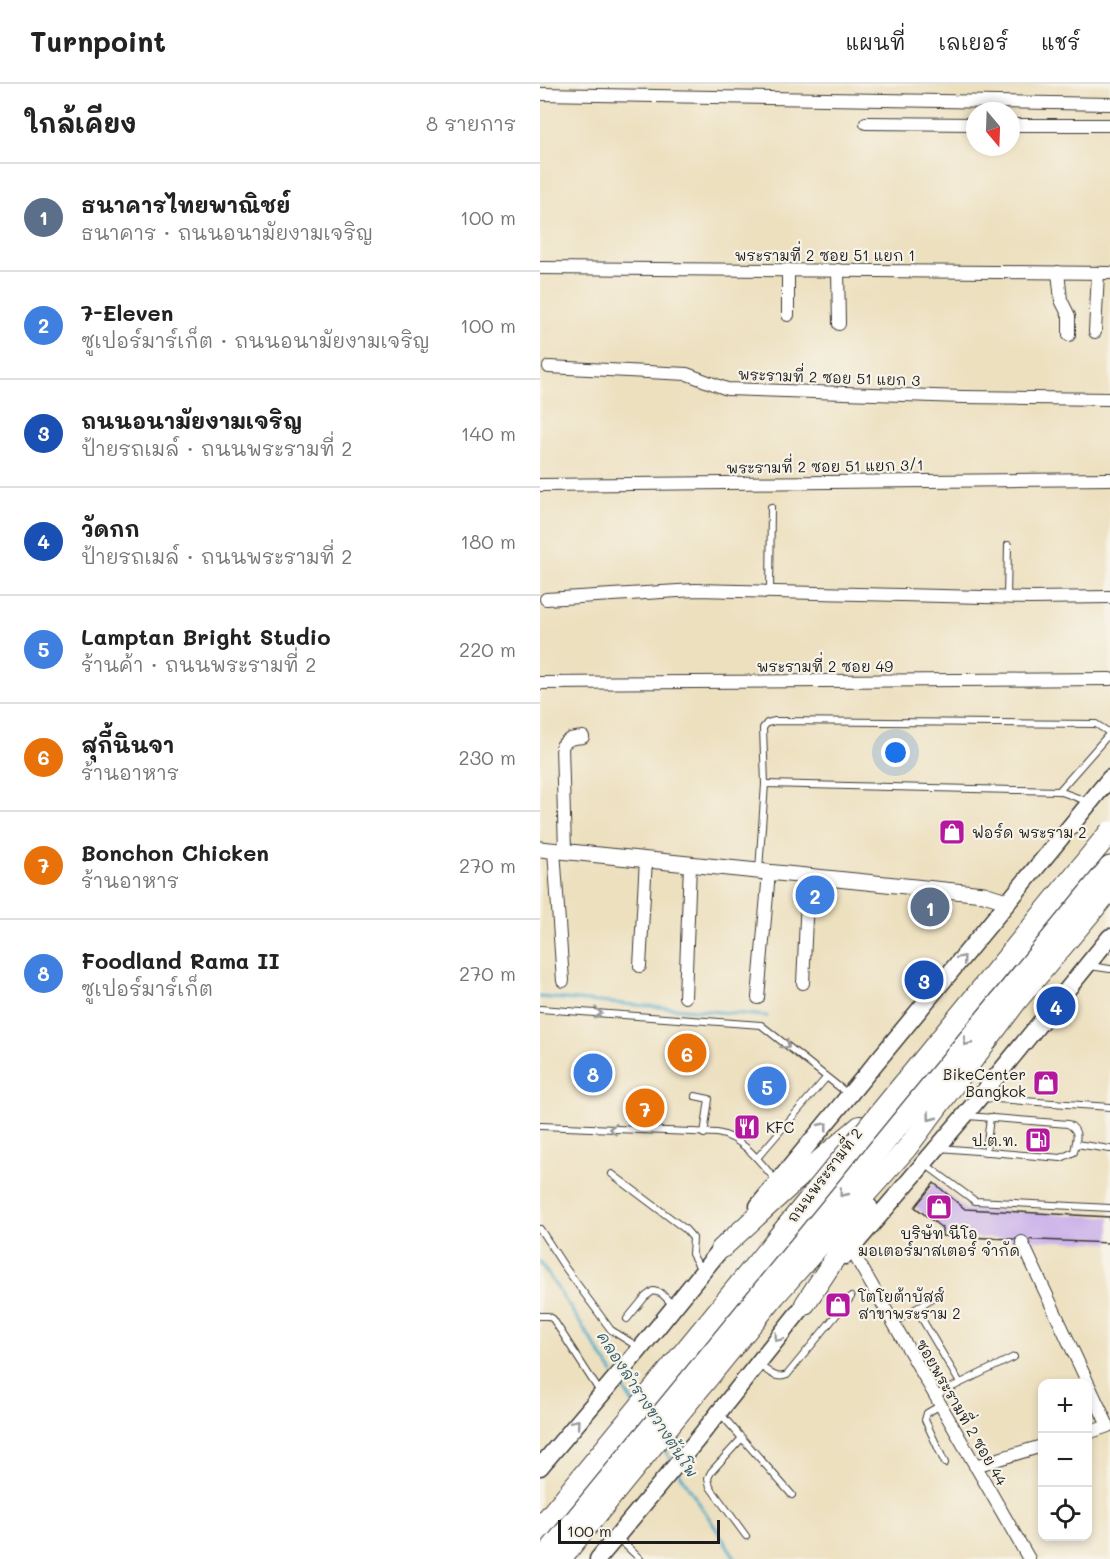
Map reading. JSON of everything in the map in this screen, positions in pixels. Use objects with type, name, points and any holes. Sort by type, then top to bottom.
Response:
[{"type":"highway","name":"ถนนพระรามที่ 2","points":[[542,1524],[828,1174],[860,1126],[927,1052],[1107,832]]},
{"type":"highway","points":[[542,1524],[1107,832]]},
{"type":"highway","points":[[543,1559],[1110,867]]},
{"type":"highway","points":[[805,1304],[908,1148],[1017,1001],[1110,890]]},
{"type":"highway","points":[[721,1248],[860,1126]]},
{"type":"highway","points":[[561,1559],[775,1296],[908,1148]]},
{"type":"main road","name":"ถนนพระรามที่ 2","points":[[540,1467],[640,1349],[1110,778]]},
{"type":"main road","points":[[598,1559],[805,1304],[965,1115],[1110,937]]},
{"type":"street","points":[[540,94],[1110,104]]},
{"type":"street","points":[[866,123],[966,124]]},
{"type":"street","points":[[1020,125],[1110,125]]},
{"type":"street","name":"พระรามที่ 2 ซอย 51 แยก 1","points":[[540,268],[1104,273]]},
{"type":"street","points":[[788,270],[788,315]]},
{"type":"street","points":[[838,270],[839,324]]},
{"type":"street","points":[[1058,272],[1061,300],[1069,316],[1070,334]]},
{"type":"street","points":[[1095,332],[1104,273]]},
{"type":"street","name":"พระรามที่ 2 ซอย 51 แยก 3","points":[[549,367],[687,374],[711,381],[727,389],[963,398],[1110,399]]},
{"type":"street","name":"พระรามที่ 2 ซอย 51 แยก 3/1","points":[[540,485],[1110,480]]},
{"type":"street","points":[[546,599],[695,590],[1007,598],[1110,597]]},
{"type":"street","name":"พระรามที่ 2 ซอย 49","points":[[540,682],[1110,680]]},
{"type":"street","points":[[562,981],[553,850],[562,746],[566,740],[583,737]]},
{"type":"street","points":[[553,850],[984,894],[1009,902]]},
{"type":"street","points":[[640,966],[646,859]]},
{"type":"street","points":[[685,997],[690,864]]},
{"type":"street","points":[[758,998],[764,871]]},
{"type":"street","points":[[803,982],[808,876]]},
{"type":"street","points":[[1022,1242],[1086,1379]]},
{"type":"street","name":"ซอยพระรามที่ 2 ซอย 44","points":[[851,1249],[1029,1559]]},
{"type":"street","points":[[1092,1392],[1108,1426],[1092,1432]]},
{"type":"street","points":[[975,1466],[1038,1447]]},
{"type":"lane","points":[[770,591],[771,507]]},
{"type":"lane","points":[[1007,598],[1008,545]]},
{"type":"lane","points":[[764,871],[763,728],[766,723],[775,721],[1095,724],[1110,733],[1059,791]]},
{"type":"lane","points":[[765,784],[1059,791],[1090,802]]},
{"type":"lane","points":[[1087,966],[1110,969]]},
{"type":"lane","points":[[540,1009],[761,1026],[767,1028],[849,1095]]},
{"type":"lane","points":[[757,1158],[826,1078]]},
{"type":"lane","points":[[695,1096],[709,1099],[704,1134]]},
{"type":"lane","points":[[978,1098],[1110,1107]]},
{"type":"lane","points":[[936,1148],[1061,1158],[1074,1152],[1078,1134],[1074,1127],[1068,1124],[965,1115]]},
{"type":"lane","points":[[986,1152],[990,1117]]},
{"type":"lane","points":[[540,1126],[729,1135],[757,1158],[777,1183]]},
{"type":"lane","points":[[1076,1144],[1110,1149]]},
{"type":"lane","points":[[924,1163],[975,1201],[1110,1208]]},
{"type":"lane","points":[[612,1173],[685,1228],[693,1238],[692,1254],[702,1271]]},
{"type":"lane","points":[[540,1229],[611,1330],[640,1349]]},
{"type":"lane","points":[[627,1319],[653,1291],[661,1293],[674,1306]]},
{"type":"lane","points":[[894,1323],[937,1295]]},
{"type":"lane","points":[[758,1363],[774,1376],[780,1378],[787,1375],[851,1297]]},
{"type":"lane","points":[[916,1309],[960,1383]]},
{"type":"lane","points":[[540,1316],[553,1318],[601,1393]]},
{"type":"lane","points":[[945,1463],[925,1420],[927,1413],[960,1383],[1014,1357]]},
{"type":"lane","points":[[719,1412],[792,1495]]},
{"type":"lane","points":[[742,1438],[708,1478],[710,1487],[746,1536]]},
{"type":"lane","points":[[616,1537],[640,1559]]},
{"type":"building","points":[[934,1183],[965,1209],[1110,1217],[1110,1243],[942,1236],[942,1228],[915,1207]]},
{"type":"waterway","points":[[540,997],[767,1016]]},
{"type":"waterway","name":"คลองลำรางขวางต้นโพ","points":[[540,1262],[613,1373]]},
{"type":"waterway","name":"คลองลำรางขวางต้นโพ","points":[[620,1383],[633,1403]]},
{"type":"waterway","name":"คลองลำรางขวางต้นโพ","points":[[662,1446],[671,1460]]},
{"type":"waterway","name":"คลองลำรางขวางต้นโพ","points":[[678,1471],[736,1559]]},
{"type":"place","name":"ฟอร์ด พระราม 2","points":[[952,832]]},
{"type":"place","name":"7-Eleven","points":[[815,895]]},
{"type":"place","name":"ธนาคารไทยพาณิชย์","points":[[930,907]]},
{"type":"place","name":"ถนนอนามัยงามเจริญ","points":[[924,980]]},
{"type":"place","name":"วัดกก","points":[[1056,1006]]},
{"type":"place","name":"สุกี้นินจา","points":[[687,1053]]},
{"type":"place","name":"Foodland Rama II","points":[[593,1073]]},
{"type":"place","name":"BikeCenter Bangkok","points":[[1046,1083]]},
{"type":"place","name":"Lamptan Bright Studio","points":[[767,1086]]},
{"type":"place","name":"Bonchon Chicken","points":[[645,1108]]},
{"type":"place","name":"KFC","points":[[747,1127]]},
{"type":"place","name":"ป.ต.ท.","points":[[1038,1140]]},
{"type":"place","name":"บริษัท นีโอ มอเตอร์มาสเตอร์ จำกัด","points":[[939,1207]]},
{"type":"place","name":"โตโยต้าบัสส์ สาขาพระราม 2","points":[[838,1305]]}]
